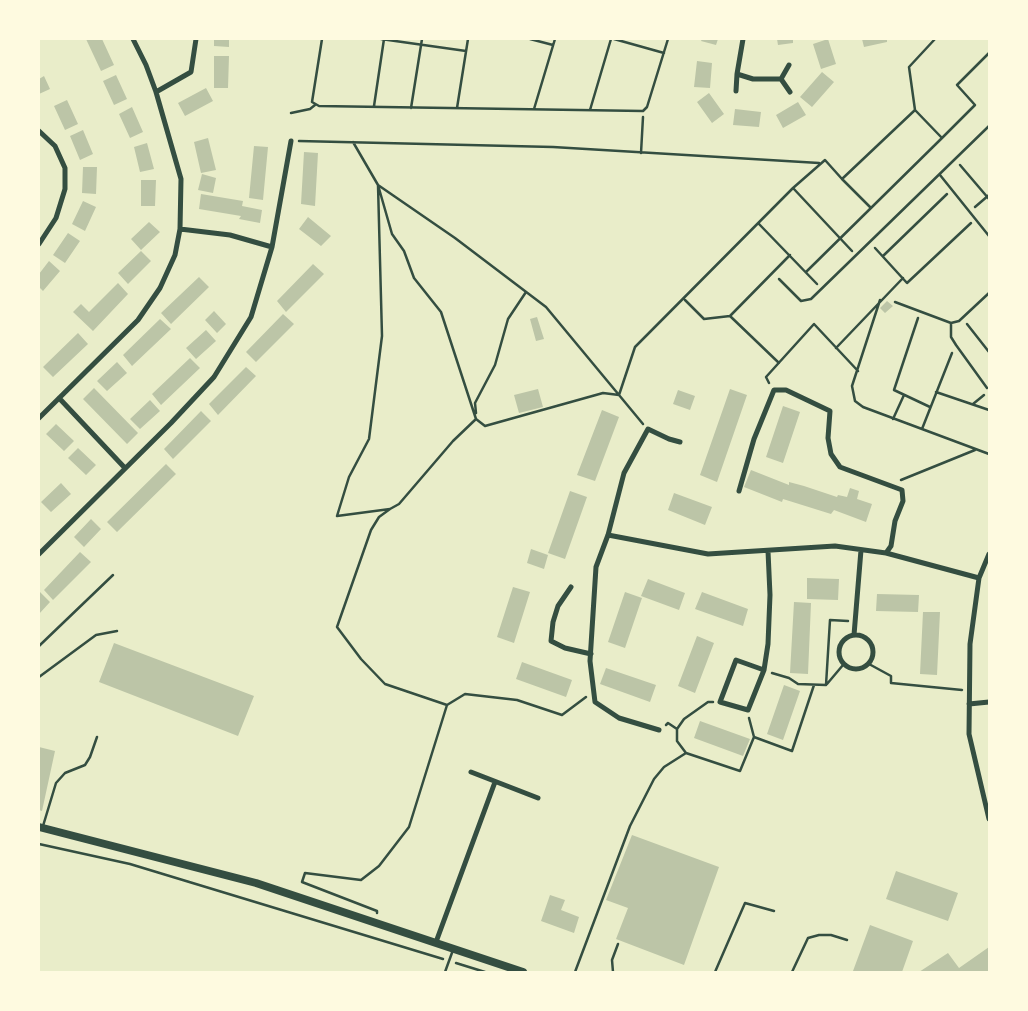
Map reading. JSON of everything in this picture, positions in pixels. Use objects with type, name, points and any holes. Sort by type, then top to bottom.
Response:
[{"type":"main road","points":[[41,827],[256,882],[523,972]]},
{"type":"street","points":[[39,418],[138,320],[160,288],[174,255],[180,229],[181,179],[156,92],[146,65],[133,39]]},
{"type":"street","points":[[156,92],[191,72],[196,39]]},
{"type":"street","points":[[736,92],[743,39]]},
{"type":"street","points":[[781,79],[789,65]]},
{"type":"street","points":[[737,74],[752,79],[781,79]]},
{"type":"street","points":[[781,79],[790,92]]},
{"type":"street","points":[[39,131],[55,146],[65,168],[65,189],[56,218],[39,244]]},
{"type":"street","points":[[39,554],[171,423],[214,377],[251,317],[272,248],[291,141]]},
{"type":"street","points":[[180,229],[230,235],[272,248]]},
{"type":"street","points":[[739,491],[754,439],[774,390],[786,390],[830,411],[828,438],[831,454],[840,467],[902,490],[903,501],[895,520],[891,546],[886,553]]},
{"type":"street","points":[[59,398],[124,468]]},
{"type":"street","points":[[659,730],[620,718],[596,702],[590,654],[596,568],[608,535],[624,473],[648,429],[680,442]]},
{"type":"street","points":[[608,535],[708,554],[835,546],[886,553],[979,578]]},
{"type":"street","points":[[854,635],[861,550]]},
{"type":"street","points":[[764,670],[736,660],[720,702],[748,710],[764,670],[768,644],[770,594],[768,551]]},
{"type":"street","points":[[989,554],[979,578],[970,644],[969,704],[969,734],[989,818]]},
{"type":"street","points":[[571,587],[558,606],[553,622],[551,641],[565,648],[590,654]]},
{"type":"street","points":[[854,635],[865,638],[872,647],[872,659],[869,664],[859,670],[853,670],[843,665],[838,655],[838,649],[844,639],[854,635]]},
{"type":"street","points":[[969,704],[989,702]]},
{"type":"street","points":[[471,772],[538,798]]},
{"type":"street","points":[[436,942],[495,782]]},
{"type":"lane","points":[[322,39],[312,102],[319,106],[643,111],[647,108],[668,39]]},
{"type":"lane","points":[[374,107],[383,39],[466,51]]},
{"type":"lane","points":[[411,108],[422,39]]},
{"type":"lane","points":[[457,108],[468,39]]},
{"type":"lane","points":[[530,39],[553,45]]},
{"type":"lane","points":[[534,109],[555,39]]},
{"type":"lane","points":[[590,110],[612,39],[664,53]]},
{"type":"lane","points":[[291,113],[310,109],[315,104]]},
{"type":"lane","points":[[779,280],[801,301],[811,299],[989,126]]},
{"type":"lane","points":[[940,175],[989,236]]},
{"type":"lane","points":[[895,302],[951,323],[963,318],[989,293]]},
{"type":"lane","points":[[951,323],[951,338],[988,390]]},
{"type":"lane","points":[[39,646],[113,575]]},
{"type":"lane","points":[[39,676],[96,635],[117,631]]},
{"type":"lane","points":[[41,827],[56,783],[65,773],[85,765],[97,737]]},
{"type":"lane","points":[[716,972],[745,903],[774,911]]},
{"type":"lane","points":[[792,972],[808,938],[819,934],[831,935],[847,940]]},
{"type":"lane","points":[[617,972],[613,972],[612,960],[618,944]]},
{"type":"lane","points":[[445,972],[453,948]]},
{"type":"path","points":[[935,39],[909,67],[915,110],[942,138]]},
{"type":"path","points":[[806,272],[976,105],[957,85],[989,53]]},
{"type":"path","points":[[842,179],[915,110]]},
{"type":"path","points":[[641,153],[643,111]]},
{"type":"path","points":[[291,141],[553,147],[819,163]]},
{"type":"path","points":[[353,142],[378,185],[392,234],[404,251],[414,278],[441,312],[476,419],[485,426],[604,393],[619,395]]},
{"type":"path","points":[[619,395],[635,347],[819,163],[825,160],[871,208]]},
{"type":"path","points":[[955,160],[989,197],[970,212]]},
{"type":"path","points":[[378,185],[455,238],[546,307],[648,429]]},
{"type":"path","points":[[378,185],[382,336],[369,439],[349,477],[336,516],[390,509]]},
{"type":"path","points":[[793,188],[857,256]]},
{"type":"path","points":[[882,256],[952,189]]},
{"type":"path","points":[[870,243],[906,283],[976,219]]},
{"type":"path","points":[[760,224],[822,289]]},
{"type":"path","points":[[684,300],[704,319],[730,316],[790,255]]},
{"type":"path","points":[[836,348],[902,278]]},
{"type":"path","points":[[447,705],[384,684],[361,660],[337,628],[371,530],[379,517],[399,504],[453,441],[476,419],[475,403],[495,365],[508,319],[526,292]]},
{"type":"path","points":[[880,300],[852,386],[854,400],[863,408],[989,454]]},
{"type":"path","points":[[920,312],[894,390],[930,407]]},
{"type":"path","points":[[730,316],[779,363]]},
{"type":"path","points":[[963,318],[989,352]]},
{"type":"path","points":[[774,390],[766,377],[814,324],[858,371]]},
{"type":"path","points":[[922,429],[956,345]]},
{"type":"path","points":[[972,404],[988,390]]},
{"type":"path","points":[[936,392],[989,410]]},
{"type":"path","points":[[893,419],[904,394]]},
{"type":"path","points":[[888,485],[976,450]]},
{"type":"path","points":[[826,685],[830,620],[855,621]]},
{"type":"path","points":[[869,664],[892,676],[891,682],[970,691]]},
{"type":"path","points":[[764,670],[789,678],[798,684],[826,685],[843,665]]},
{"type":"path","points":[[754,737],[792,751],[814,685]]},
{"type":"path","points":[[376,923],[377,911],[302,882],[305,873],[361,880],[379,866],[409,826],[447,705],[465,694],[517,700],[562,715],[594,690]]},
{"type":"path","points":[[720,702],[708,702],[684,719],[676,729],[677,740],[686,753],[740,770],[754,737],[748,710]]},
{"type":"path","points":[[575,972],[630,826],[650,787],[664,767],[686,753]]},
{"type":"path","points":[[39,844],[130,864],[485,972]]},
{"type":"building","points":[[86,39],[102,39],[114,65],[101,71]]},
{"type":"building","points":[[214,39],[229,39],[229,47],[214,46]]},
{"type":"building","points":[[702,39],[718,39],[716,45],[701,41]]},
{"type":"building","points":[[777,39],[793,39],[793,43],[778,45]]},
{"type":"building","points":[[828,39],[836,64],[821,69],[813,44]]},
{"type":"building","points":[[862,39],[887,39],[887,42],[864,47]]},
{"type":"building","points":[[214,56],[229,56],[228,88],[214,88]]},
{"type":"building","points":[[697,61],[712,63],[710,88],[694,87]]},
{"type":"building","points":[[822,72],[834,82],[812,107],[800,97]]},
{"type":"building","points":[[116,75],[127,99],[114,105],[103,81]]},
{"type":"building","points":[[44,76],[50,89],[39,94],[39,79]]},
{"type":"building","points":[[206,88],[213,101],[185,116],[178,103]]},
{"type":"building","points":[[709,93],[724,114],[712,123],[697,102]]},
{"type":"building","points":[[67,100],[78,124],[65,130],[54,106]]},
{"type":"building","points":[[798,102],[806,115],[783,128],[776,115]]},
{"type":"building","points":[[132,107],[143,132],[130,138],[119,114]]},
{"type":"building","points":[[735,109],[761,112],[759,127],[733,125]]},
{"type":"building","points":[[83,130],[93,154],[80,160],[70,136]]},
{"type":"building","points":[[208,138],[216,170],[201,173],[194,142]]},
{"type":"building","points":[[147,143],[154,169],[140,172],[134,147]]},
{"type":"building","points":[[254,146],[268,147],[263,200],[249,198]]},
{"type":"building","points":[[304,152],[318,153],[315,206],[301,204]]},
{"type":"building","points":[[83,167],[97,167],[96,194],[82,193]]},
{"type":"building","points":[[202,174],[216,178],[213,193],[198,190]]},
{"type":"building","points":[[141,180],[156,180],[155,206],[141,206]]},
{"type":"building","points":[[201,194],[243,201],[242,206],[262,210],[260,223],[239,219],[241,216],[199,209]]},
{"type":"building","points":[[83,201],[96,207],[85,231],[72,224]]},
{"type":"building","points":[[308,217],[331,236],[321,246],[299,229]]},
{"type":"building","points":[[149,222],[160,232],[141,250],[131,239]]},
{"type":"building","points":[[68,233],[80,241],[65,263],[53,255]]},
{"type":"building","points":[[141,251],[151,261],[128,284],[118,273]]},
{"type":"building","points":[[49,261],[60,271],[43,291],[39,287],[39,274]]},
{"type":"building","points":[[313,264],[324,274],[286,312],[277,301]]},
{"type":"building","points":[[199,277],[209,287],[171,324],[161,313]]},
{"type":"building","points":[[118,283],[128,294],[93,331],[73,312],[81,304],[89,312]]},
{"type":"building","points":[[887,301],[893,306],[885,313],[880,308]]},
{"type":"building","points":[[214,311],[226,324],[217,333],[205,320]]},
{"type":"building","points":[[283,314],[294,324],[256,362],[246,352]]},
{"type":"building","points":[[537,317],[544,339],[536,341],[530,319]]},
{"type":"building","points":[[160,319],[171,329],[132,366],[123,355]]},
{"type":"building","points":[[206,330],[216,341],[196,359],[186,348]]},
{"type":"building","points":[[78,333],[88,344],[53,377],[43,367]]},
{"type":"building","points":[[190,358],[200,368],[161,405],[152,394]]},
{"type":"building","points":[[117,362],[127,373],[107,391],[97,381]]},
{"type":"building","points":[[246,367],[256,376],[218,415],[209,404]]},
{"type":"building","points":[[94,388],[138,433],[127,444],[83,399]]},
{"type":"building","points":[[538,389],[543,407],[519,413],[514,395]]},
{"type":"building","points":[[730,389],[747,395],[717,482],[700,475]]},
{"type":"building","points":[[678,390],[695,396],[690,410],[673,404]]},
{"type":"building","points":[[150,400],[160,411],[140,429],[130,419]]},
{"type":"building","points":[[783,406],[800,412],[783,463],[766,457]]},
{"type":"building","points":[[602,410],[619,417],[595,481],[577,475]]},
{"type":"building","points":[[201,411],[211,421],[173,459],[164,449]]},
{"type":"building","points":[[56,424],[74,441],[64,451],[46,434]]},
{"type":"building","points":[[78,448],[96,465],[86,475],[68,458]]},
{"type":"building","points":[[166,464],[176,474],[117,532],[107,522]]},
{"type":"building","points":[[751,470],[789,485],[789,482],[837,497],[838,495],[847,497],[850,488],[859,491],[857,499],[872,504],[866,522],[834,510],[831,514],[783,499],[782,502],[744,487]]},
{"type":"building","points":[[61,483],[71,494],[51,512],[41,502]]},
{"type":"building","points":[[570,491],[587,497],[565,559],[548,553]]},
{"type":"building","points":[[674,493],[712,507],[705,525],[668,510]]},
{"type":"building","points":[[91,519],[101,529],[84,547],[74,537]]},
{"type":"building","points":[[531,549],[548,555],[544,569],[527,563]]},
{"type":"building","points":[[80,552],[91,562],[53,600],[44,590]]},
{"type":"building","points":[[807,578],[839,579],[838,600],[807,599]]},
{"type":"building","points":[[648,579],[685,593],[679,610],[641,596]]},
{"type":"building","points":[[513,587],[530,592],[514,643],[497,637]]},
{"type":"building","points":[[625,592],[642,598],[625,648],[608,642]]},
{"type":"building","points":[[702,592],[748,609],[743,626],[695,609]]},
{"type":"building","points":[[39,593],[50,602],[39,614]]},
{"type":"building","points":[[877,594],[919,595],[918,612],[876,611]]},
{"type":"building","points":[[794,602],[811,603],[808,674],[790,673]]},
{"type":"building","points":[[923,612],[940,612],[937,675],[920,674]]},
{"type":"building","points":[[697,636],[714,643],[695,693],[678,686]]},
{"type":"building","points":[[114,643],[254,696],[238,736],[99,682]]},
{"type":"building","points":[[522,662],[572,680],[566,697],[516,679]]},
{"type":"building","points":[[606,668],[656,685],[650,702],[600,684]]},
{"type":"building","points":[[784,685],[800,691],[783,740],[767,734]]},
{"type":"building","points":[[700,721],[750,739],[743,756],[694,738]]},
{"type":"building","points":[[39,747],[55,751],[42,811],[39,810]]},
{"type":"building","points":[[632,835],[719,867],[684,965],[616,939],[628,908],[606,900]]},
{"type":"building","points":[[896,871],[958,893],[948,921],[886,899]]},
{"type":"building","points":[[550,895],[565,900],[561,910],[579,917],[574,933],[541,921]]},
{"type":"building","points":[[870,925],[913,941],[902,972],[853,971]]},
{"type":"building","points":[[989,947],[989,972],[919,972],[948,953],[959,968]]}]
